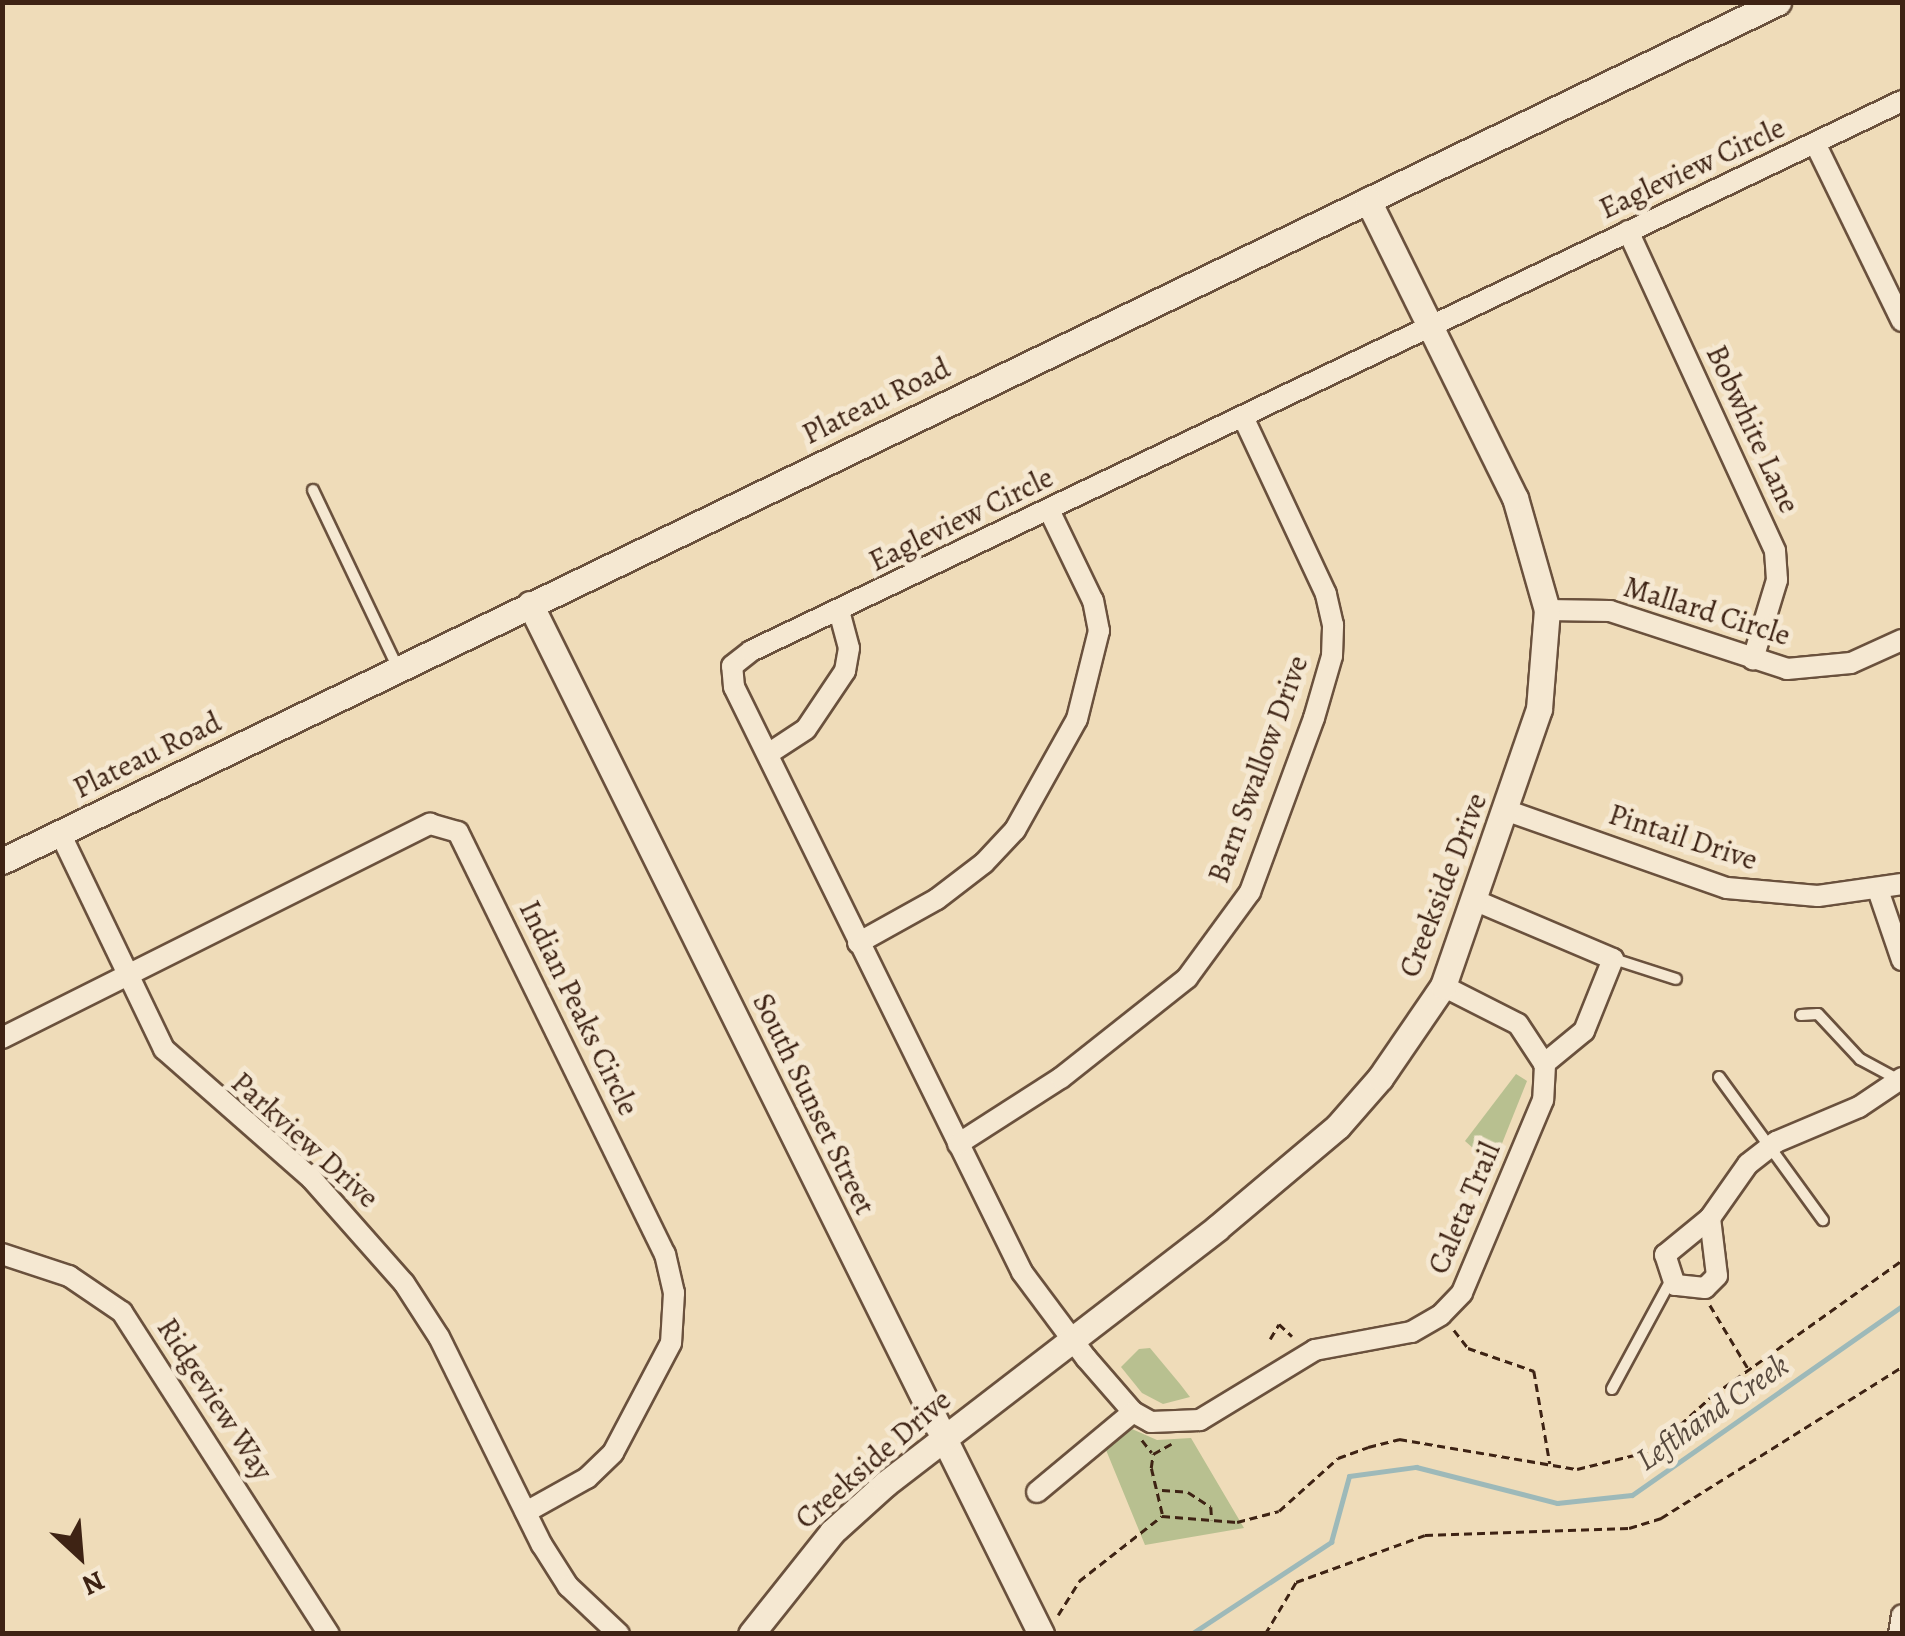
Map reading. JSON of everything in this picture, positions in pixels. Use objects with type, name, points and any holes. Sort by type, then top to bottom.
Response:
[{"type":"street","name":"Plateau Road","points":[[2,861],[1778,2]]},
{"type":"street","name":"Eagleview Circle","points":[[1071,1341],[1022,1272],[734,687],[732,666],[751,650],[1902,101]]},
{"type":"street","points":[[1815,143],[1902,321]]},
{"type":"street","name":"Creekside Drive","points":[[752,1634],[832,1532],[943,1437],[1071,1341],[1338,1126],[1380,1078],[1443,986],[1508,810],[1540,709],[1547,610],[1515,498],[1368,200]]},
{"type":"street","name":"Bobwhite Lane","points":[[1628,231],[1774,552],[1777,580],[1753,659]]},
{"type":"street","name":"Barn Swallow Drive","points":[[958,1144],[1061,1078],[1187,978],[1250,892],[1314,718],[1332,656],[1333,624],[1326,594],[1243,417]]},
{"type":"street","points":[[858,943],[937,899],[984,863],[1015,830],[1077,719],[1098,631],[1093,601],[1049,510]]},
{"type":"street","name":"South Sunset Street","points":[[530,604],[943,1437],[1047,1628]]},
{"type":"street","name":"Mallard Circle","points":[[1547,610],[1610,611],[1753,659],[1814,670],[1851,664],[1902,640]]},
{"type":"street","points":[[768,754],[806,729],[845,671],[849,648],[839,611]]},
{"type":"street","name":"Pintail Drive","points":[[1508,810],[1727,888],[1818,896],[1902,884]]},
{"type":"street","name":"Indian Peaks Circle","points":[[2,1038],[127,972],[430,824],[458,832],[665,1254],[674,1293],[670,1343],[612,1453],[587,1478],[526,1512]]},
{"type":"street","name":"Parkview Drive","points":[[60,833],[127,972],[180,1068],[312,1178],[404,1283],[439,1336],[526,1512],[568,1586],[619,1634]]},
{"type":"street","points":[[1878,890],[1902,960]]},
{"type":"street","points":[[1443,986],[1518,1024],[1544,1064],[1584,1031],[1613,959],[1474,900]]},
{"type":"street","name":"Caleta Trail","points":[[1133,1412],[1176,1425],[1200,1420],[1315,1350],[1410,1332],[1450,1308],[1543,1100],[1544,1064]]},
{"type":"street","points":[[1710,1218],[1718,1264],[1705,1288],[1689,1290],[1672,1280],[1665,1255],[1710,1218],[1748,1164],[1768,1149],[1860,1107],[1902,1080]]},
{"type":"street","name":"Ridgeview Way","points":[[2,1254],[69,1276],[122,1312],[329,1634]]},
{"type":"street","points":[[1037,1492],[1133,1412],[1071,1341]]},
{"type":"street","points":[[1899,1634],[1902,1615]]},
{"type":"lane","points":[[313,490],[398,669]]},
{"type":"lane","points":[[1613,959],[1676,979]]},
{"type":"lane","points":[[1801,1015],[1818,1014],[1860,1059],[1902,1080]]},
{"type":"lane","points":[[1719,1078],[1823,1220]]},
{"type":"lane","points":[[1612,1389],[1672,1280]]},
{"type":"path","points":[[1047,1628],[1079,1581],[1162,1516],[1212,1521],[1280,1511],[1338,1458],[1399,1440],[1577,1470],[1651,1451],[1750,1371],[1902,1260]]},
{"type":"path","points":[[1705,1288],[1718,1328],[1750,1371]]},
{"type":"path","points":[[1270,1339],[1279,1324],[1292,1336]]},
{"type":"path","points":[[1452,1328],[1468,1348],[1534,1371],[1550,1465]]},
{"type":"path","points":[[1265,1634],[1296,1582],[1425,1535],[1628,1528],[1661,1518],[1902,1367]]},
{"type":"path","points":[[1142,1438],[1153,1454],[1162,1516]]},
{"type":"path","points":[[1153,1454],[1171,1444]]},
{"type":"path","points":[[1160,1490],[1188,1492],[1208,1504],[1212,1521]]},
{"type":"green space","points":[[1516,1074],[1527,1081],[1493,1166],[1465,1141]]},
{"type":"green space","points":[[1150,1348],[1190,1397],[1163,1404],[1142,1393],[1121,1367],[1139,1349]]},
{"type":"green space","points":[[1132,1429],[1157,1440],[1191,1438],[1244,1528],[1145,1545],[1106,1450]]},
{"type":"waterway","name":"Lefthand Creek","points":[[1191,1634],[1331,1542],[1349,1476],[1416,1467],[1557,1503],[1632,1495],[1902,1306]]}]
